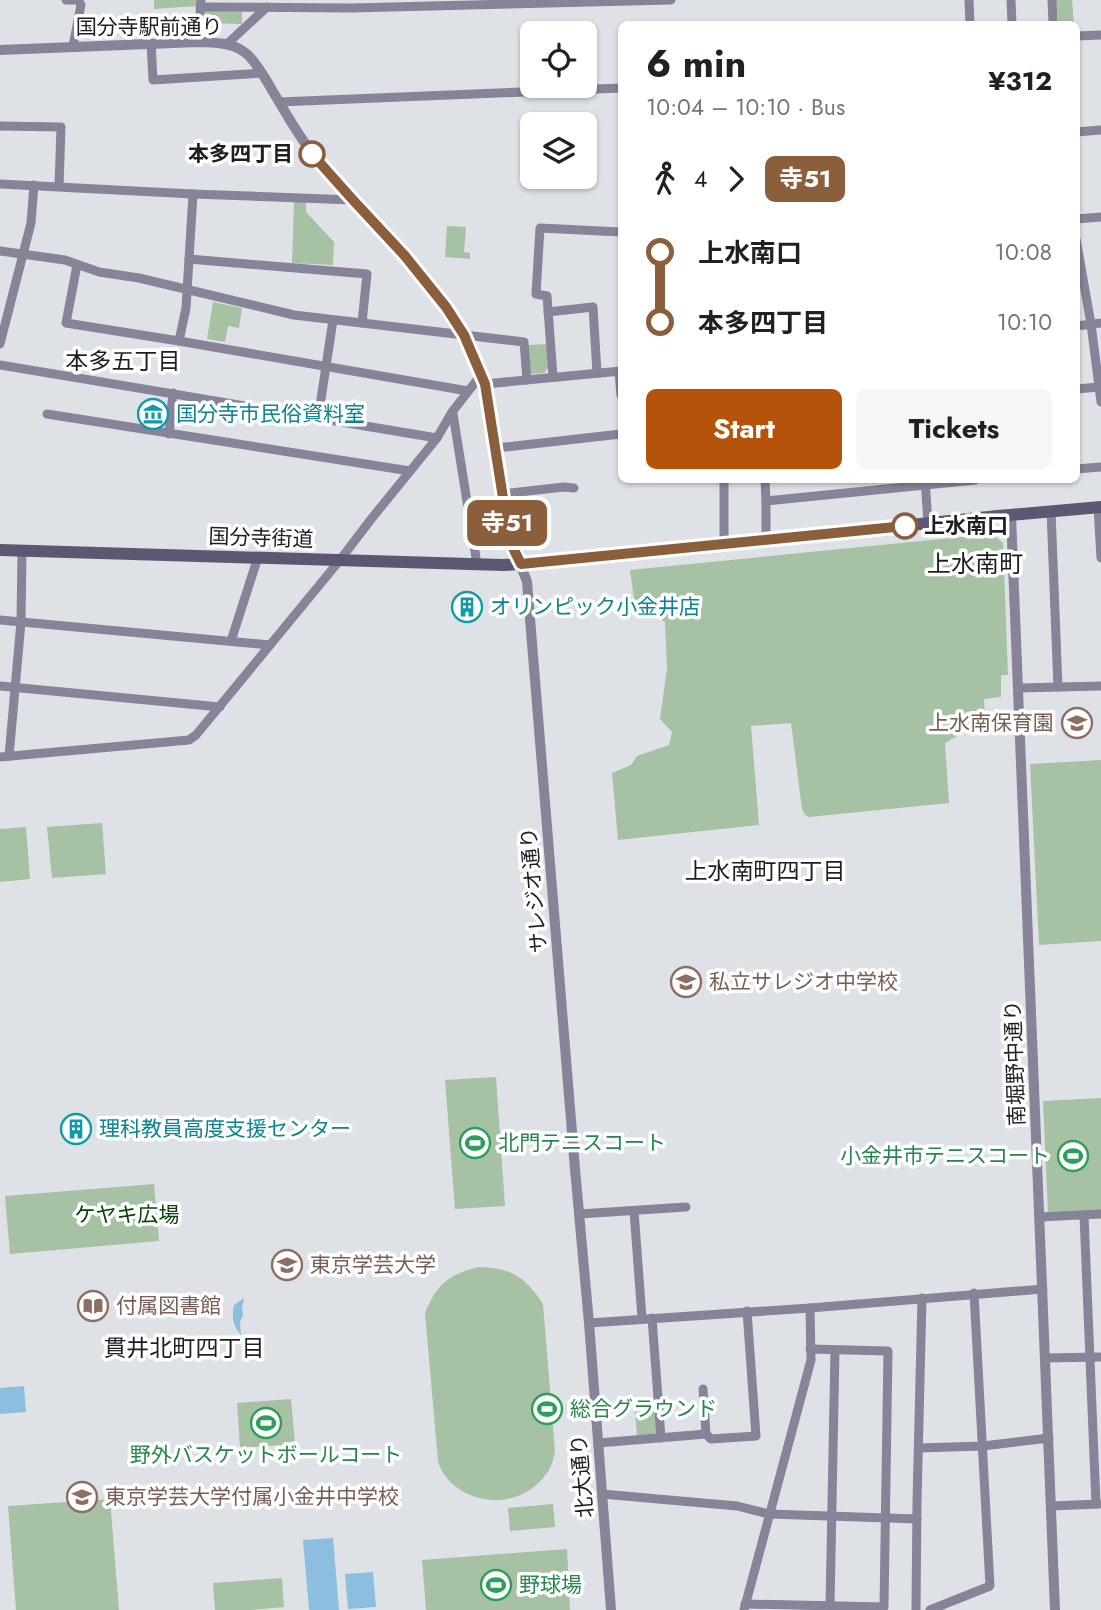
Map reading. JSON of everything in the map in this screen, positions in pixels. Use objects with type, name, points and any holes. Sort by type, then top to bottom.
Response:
[{"type":"main road","name":"国分寺街道","points":[[0,550],[521,564],[1100,507]]},
{"type":"street","points":[[66,0],[78,0],[81,5],[73,46]]},
{"type":"street","points":[[198,41],[200,4],[365,7],[671,0]]},
{"type":"street","points":[[969,0],[970,21]]},
{"type":"street","points":[[1011,0],[1012,21]]},
{"type":"street","points":[[1052,0],[1054,21]]},
{"type":"street","points":[[227,44],[267,7]]},
{"type":"street","points":[[1080,36],[1101,34]]},
{"type":"street","name":"国分寺駅前通り","points":[[0,50],[198,41],[235,46],[250,57],[309,150],[405,256],[446,307],[464,335],[483,379],[510,542],[521,564]]},
{"type":"street","points":[[150,43],[153,80],[262,73]]},
{"type":"street","points":[[279,102],[618,88]]},
{"type":"street","points":[[0,127],[61,127],[59,186]]},
{"type":"street","points":[[1080,132],[1101,130]]},
{"type":"street","points":[[0,184],[353,200]]},
{"type":"street","points":[[0,344],[31,223],[34,185]]},
{"type":"street","points":[[180,341],[186,308],[193,194]]},
{"type":"street","points":[[1080,219],[1101,217]]},
{"type":"street","points":[[553,377],[547,296],[536,294],[540,228],[618,232]]},
{"type":"street","points":[[0,251],[65,260],[99,272],[139,278],[295,315],[524,342],[527,380]]},
{"type":"street","points":[[189,259],[367,274],[362,323]]},
{"type":"street","points":[[77,265],[66,323],[468,391]]},
{"type":"street","points":[[1080,274],[1096,324],[1101,402]]},
{"type":"street","points":[[548,312],[593,307],[597,373]]},
{"type":"street","points":[[318,419],[333,320]]},
{"type":"street","points":[[0,365],[436,438]]},
{"type":"street","points":[[22,551],[21,622],[15,688],[4,757],[189,740],[220,707],[340,560],[436,438],[468,391],[483,379],[527,380],[618,371]]},
{"type":"street","points":[[1080,388],[1099,382]]},
{"type":"street","points":[[169,434],[173,393]]},
{"type":"street","points":[[453,412],[477,564]]},
{"type":"street","points":[[47,414],[410,471]]},
{"type":"street","points":[[496,448],[618,434]]},
{"type":"street","points":[[1080,469],[1101,467]]},
{"type":"street","points":[[724,483],[724,544]]},
{"type":"street","points":[[765,483],[766,540]]},
{"type":"street","points":[[766,501],[917,483]]},
{"type":"street","points":[[925,483],[928,523]]},
{"type":"street","points":[[502,494],[574,488]]},
{"type":"street","points":[[1100,507],[1101,558]]},
{"type":"street","points":[[1051,511],[1058,687]]},
{"type":"street","name":"南堀野中通り","points":[[1011,515],[1055,1610]]},
{"type":"street","points":[[231,641],[258,557]]},
{"type":"street","name":"サレジオ通り","points":[[521,564],[529,596],[579,1214]]},
{"type":"street","points":[[0,620],[270,645]]},
{"type":"street","points":[[0,686],[220,707]]},
{"type":"street","points":[[1019,688],[1101,686]]},
{"type":"street","points":[[579,1214],[686,1207]]},
{"type":"street","points":[[634,1211],[661,1438]]},
{"type":"street","name":"北大通り","points":[[579,1214],[611,1610]]},
{"type":"street","points":[[1040,1217],[1101,1214]]},
{"type":"street","points":[[1052,1506],[1099,1504],[1084,1215]]},
{"type":"street","points":[[589,1323],[1043,1289]]},
{"type":"street","points":[[930,1610],[990,1586],[974,1293]]},
{"type":"street","points":[[916,1610],[922,1298]]},
{"type":"street","points":[[810,1308],[810,1349],[811,1360],[745,1607],[884,1607],[888,1351],[810,1349]]},
{"type":"street","points":[[703,1389],[706,1434],[711,1439],[756,1436],[747,1311]]},
{"type":"street","points":[[830,1605],[835,1350]]},
{"type":"street","points":[[1045,1358],[1101,1357]]},
{"type":"street","points":[[598,1443],[706,1434]]},
{"type":"street","points":[[919,1448],[983,1446],[1049,1438]]},
{"type":"street","points":[[603,1494],[737,1506],[769,1514],[917,1519]]},
{"type":"green space","points":[[154,0],[198,0],[198,6],[154,9]]},
{"type":"green space","points":[[1056,0],[1072,0],[1074,21],[1058,21]]},
{"type":"green space","points":[[205,11],[242,12],[242,24],[203,23]]},
{"type":"green space","points":[[294,201],[306,202],[306,212],[334,242],[333,265],[292,263]]},
{"type":"green space","points":[[447,226],[466,227],[464,252],[470,253],[470,259],[445,257]]},
{"type":"green space","points":[[213,302],[242,308],[239,328],[228,326],[225,342],[207,339]]},
{"type":"green space","points":[[547,344],[548,368],[544,373],[532,374],[529,370],[528,345]]},
{"type":"green space","points":[[992,534],[1003,543],[1008,675],[1001,675],[1001,697],[984,699],[985,720],[945,743],[949,803],[809,817],[802,809],[791,723],[751,726],[759,825],[618,840],[612,773],[631,765],[637,756],[669,745],[672,732],[660,719],[667,668],[665,622],[634,599],[630,570]]},
{"type":"green space","points":[[1101,760],[1101,941],[1039,945],[1030,764]]},
{"type":"green space","points":[[102,823],[106,874],[52,878],[47,827]]},
{"type":"green space","points":[[26,827],[30,879],[0,882],[0,829]]},
{"type":"green space","name":"北門テニスコート","points":[[496,1077],[505,1206],[455,1209],[445,1080]]},
{"type":"green space","name":"小金井市テニスコート","points":[[1101,1098],[1101,1211],[1048,1213],[1043,1101]]},
{"type":"green space","name":"ケヤキ広場","points":[[154,1184],[159,1241],[10,1254],[5,1196]]},
{"type":"green space","points":[[478,1267],[500,1269],[516,1275],[543,1304],[555,1452],[550,1468],[540,1482],[521,1494],[501,1500],[479,1498],[462,1491],[448,1480],[438,1462],[425,1313],[434,1295],[445,1282],[459,1273]]},
{"type":"green space","name":"野外バスケットボールコート","points":[[291,1399],[295,1444],[240,1448],[237,1403]]},
{"type":"green space","points":[[655,1410],[657,1431],[654,1435],[637,1436],[635,1412]]},
{"type":"green space","points":[[110,1499],[119,1610],[16,1610],[8,1506]]},
{"type":"green space","points":[[553,1504],[555,1527],[510,1531],[508,1508]]},
{"type":"green space","name":"野球場","points":[[567,1549],[570,1610],[426,1610],[422,1560]]},
{"type":"green space","points":[[282,1578],[284,1607],[215,1610],[213,1583]]},
{"type":"water","points":[[244,1298],[241,1335],[234,1324],[233,1313],[234,1305]]},
{"type":"water","points":[[24,1386],[26,1412],[0,1414],[0,1388]]},
{"type":"water","points":[[333,1538],[339,1610],[309,1610],[303,1540]]},
{"type":"water","points":[[373,1572],[376,1607],[348,1609],[345,1574]]},
{"type":"bus line","name":"寺51","points":[[312,154],[405,256],[446,307],[464,335],[485,384],[510,542],[521,564],[905,526]]},
{"type":"place","name":"本多四丁目","points":[[312,154]]},
{"type":"place","name":"国分寺市民俗資料室","points":[[153,414]]},
{"type":"place","name":"上水南口","points":[[905,526]]},
{"type":"place","name":"オリンピック小金井店","points":[[467,607]]},
{"type":"place","name":"上水南保育園","points":[[1077,723]]},
{"type":"place","name":"私立サレジオ中学校","points":[[686,982]]},
{"type":"place","name":"理科教員高度支援センター","points":[[76,1129]]},
{"type":"place","name":"北門テニスコート","points":[[475,1143]]},
{"type":"place","name":"小金井市テニスコート","points":[[1073,1156]]},
{"type":"place","name":"東京学芸大学","points":[[287,1265]]},
{"type":"place","name":"付属図書館","points":[[93,1306]]},
{"type":"place","name":"総合グラウンド","points":[[547,1409]]},
{"type":"place","name":"野外バスケットボールコート","points":[[266,1423]]},
{"type":"place","name":"東京学芸大学付属小金井中学校","points":[[82,1497]]},
{"type":"place","name":"野球場","points":[[496,1585]]},
{"type":"district","name":"本多五丁目","points":[[123,361]]},
{"type":"district","name":"上水南町","points":[[975,563]]},
{"type":"district","name":"上水南町四丁目","points":[[765,871]]},
{"type":"district","name":"貫井北町四丁目","points":[[184,1348]]}]
